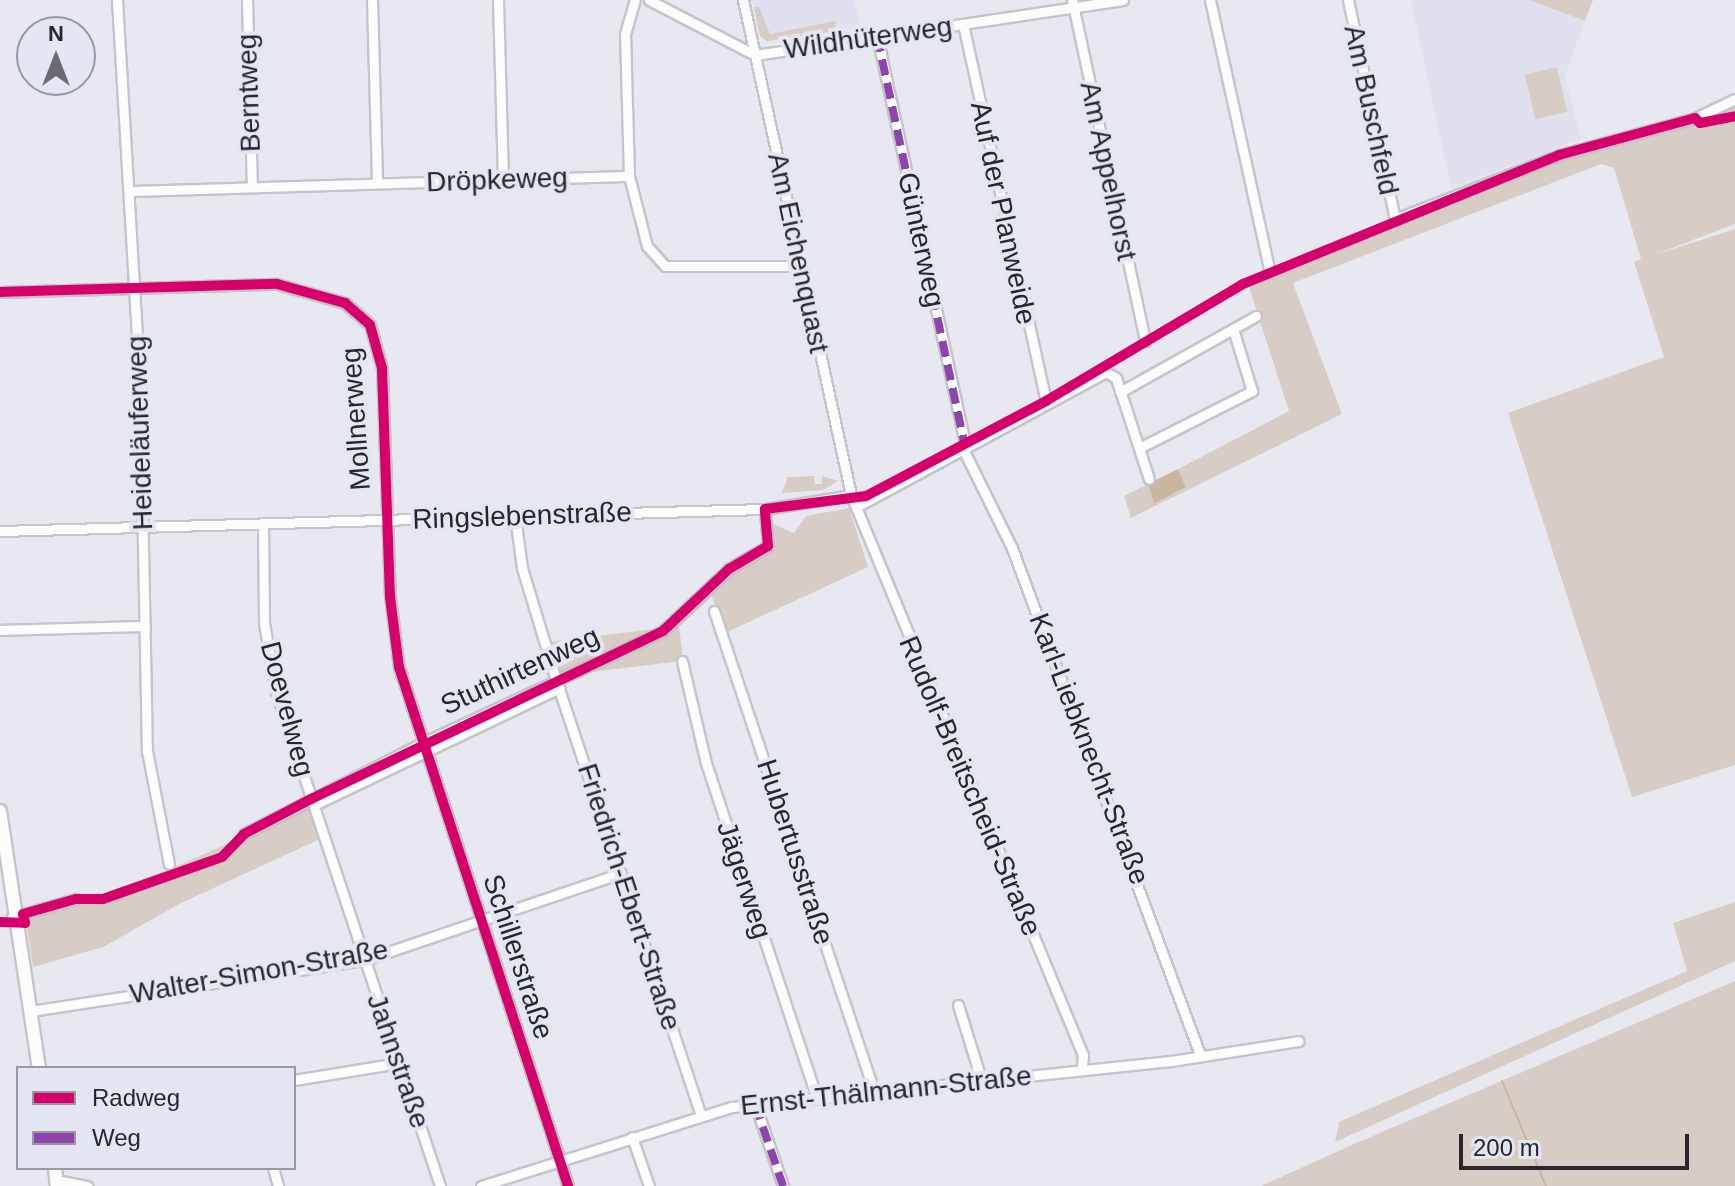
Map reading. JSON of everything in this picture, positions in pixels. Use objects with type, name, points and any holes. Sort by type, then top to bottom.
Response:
[{"type":"main road","points":[[0,811],[39,1066]]},
{"type":"street","name":"Heideläuferweg","points":[[117,0],[144,527],[147,751],[169,864]]},
{"type":"street","name":"Berntweg","points":[[247,0],[252,187]]},
{"type":"street","points":[[372,0],[377,183]]},
{"type":"street","points":[[498,0],[503,179]]},
{"type":"street","points":[[635,0],[625,34],[629,176],[647,246],[665,266],[801,266]]},
{"type":"street","points":[[649,0],[755,55]]},
{"type":"street","name":"Am Eichenquast","points":[[743,0],[854,502]]},
{"type":"street","name":"Wildhüterweg","points":[[755,55],[1073,4],[1123,0]]},
{"type":"street","points":[[1210,0],[1270,272]]},
{"type":"street","name":"Am Buschfeld","points":[[1348,0],[1395,219],[1559,155],[1695,118],[1735,99]]},
{"type":"street","name":"Am Appelhorst","points":[[1073,4],[1145,341]]},
{"type":"street","name":"Auf der Planweide","points":[[963,24],[1046,401]]},
{"type":"street","name":"Günterweg","points":[[877,36],[964,448]]},
{"type":"street","name":"Dröpkeweg","points":[[129,191],[629,176]]},
{"type":"street","name":"Mollnerweg","points":[[0,292],[277,284],[326,295],[361,314],[381,358],[394,636],[423,746]]},
{"type":"street","points":[[1149,479],[1120,392],[1256,316]]},
{"type":"street","points":[[1139,448],[1252,391],[1233,329]]},
{"type":"street","name":"Ringslebenstraße","points":[[0,531],[765,509],[854,502],[964,448],[1101,374],[1116,378],[1120,392]]},
{"type":"street","name":"Karl-Liebknecht-Straße","points":[[964,448],[1012,548],[1199,1052]]},
{"type":"street","name":"Rudolf-Breitscheid-Straße","points":[[854,502],[1083,1055],[1082,1067]]},
{"type":"street","name":"Stuthirtenweg","points":[[244,834],[663,631],[729,569],[761,552],[770,539],[765,509]]},
{"type":"street","name":"Friedrich-Ebert-Straße","points":[[515,516],[522,568],[557,684],[700,1114]]},
{"type":"street","name":"Doevelweg","points":[[263,524],[267,651],[313,802]]},
{"type":"street","name":"Hubertusstraße","points":[[714,611],[875,1094]]},
{"type":"street","points":[[0,630],[145,626]]},
{"type":"street","name":"Jägerweg","points":[[682,661],[706,763],[816,1096]]},
{"type":"street","name":"Schillerstraße","points":[[423,746],[568,1186]]},
{"type":"street","name":"Jahnstraße","points":[[313,802],[440,1186]]},
{"type":"street","name":"Walter-Simon-Straße","points":[[30,1011],[364,960],[621,873]]},
{"type":"street","points":[[16,917],[76,899]]},
{"type":"street","points":[[958,1005],[982,1082]]},
{"type":"street","name":"Ernst-Thälmann-Straße","points":[[481,1186],[700,1114],[755,1104],[982,1082],[1082,1067],[1171,1061],[1199,1052],[1298,1041]]},
{"type":"street","points":[[296,1080],[399,1063]]},
{"type":"street","points":[[755,1104],[783,1186]]},
{"type":"street","points":[[632,1137],[649,1186]]},
{"type":"street","points":[[56,1178],[87,1186]]},
{"type":"shaded area","points":[[752,0],[854,0],[860,27],[767,41],[760,36]]},
{"type":"shaded area","points":[[1411,0],[1529,0],[1585,21],[1565,75],[1581,139],[1451,188]]},
{"type":"shaded area","points":[[1529,0],[1593,0],[1585,21]]},
{"type":"shaded area","points":[[754,7],[759,7],[770,34],[835,21],[837,31],[767,41],[760,36]]},
{"type":"shaded area","points":[[1557,67],[1567,112],[1535,119],[1525,74]]},
{"type":"shaded area","points":[[1735,108],[1735,224],[1654,255],[1735,229],[1735,765],[1632,797],[1508,413],[1664,357],[1634,262],[1641,259],[1614,168],[1601,164],[1293,283],[1342,414],[1131,518],[1124,496],[1148,484],[1154,504],[1186,487],[1178,469],[1289,411],[1249,287],[1538,169]]},
{"type":"shaded area","points":[[1178,469],[1186,487],[1154,504],[1148,484]]},
{"type":"shaded area","points":[[814,476],[815,484],[822,484],[822,476],[838,481],[823,490],[782,493],[788,477]]},
{"type":"shaded area","points":[[849,508],[868,567],[723,634],[710,589],[774,547],[773,524],[794,533],[806,516]]},
{"type":"shaded area","points":[[679,626],[683,661],[555,676],[551,642]]},
{"type":"shaded area","points":[[309,808],[320,839],[181,903],[103,947],[33,967],[26,921],[168,870]]},
{"type":"shaded area","points":[[1735,902],[1735,961],[1335,1142],[1339,1122],[1687,971],[1673,923]]},
{"type":"shaded area","points":[[1735,981],[1735,1186],[1261,1186],[1354,1144]]},
{"type":"waterway","points":[[1502,1081],[1546,1186]]},
{"type":"marked path","points":[[877,36],[964,441],[971,441]]},
{"type":"marked path","points":[[755,1104],[783,1186]]},
{"type":"cycle path","points":[[0,922],[25,923],[23,914],[76,899],[103,899],[222,857],[244,834],[311,799],[663,631],[729,569],[768,546],[765,509],[866,496],[1046,401],[1243,284],[1559,155],[1695,118],[1700,123],[1735,116]]},
{"type":"cycle path","points":[[0,292],[277,284],[345,303],[370,325],[382,368],[390,597],[399,667],[568,1186]]}]
